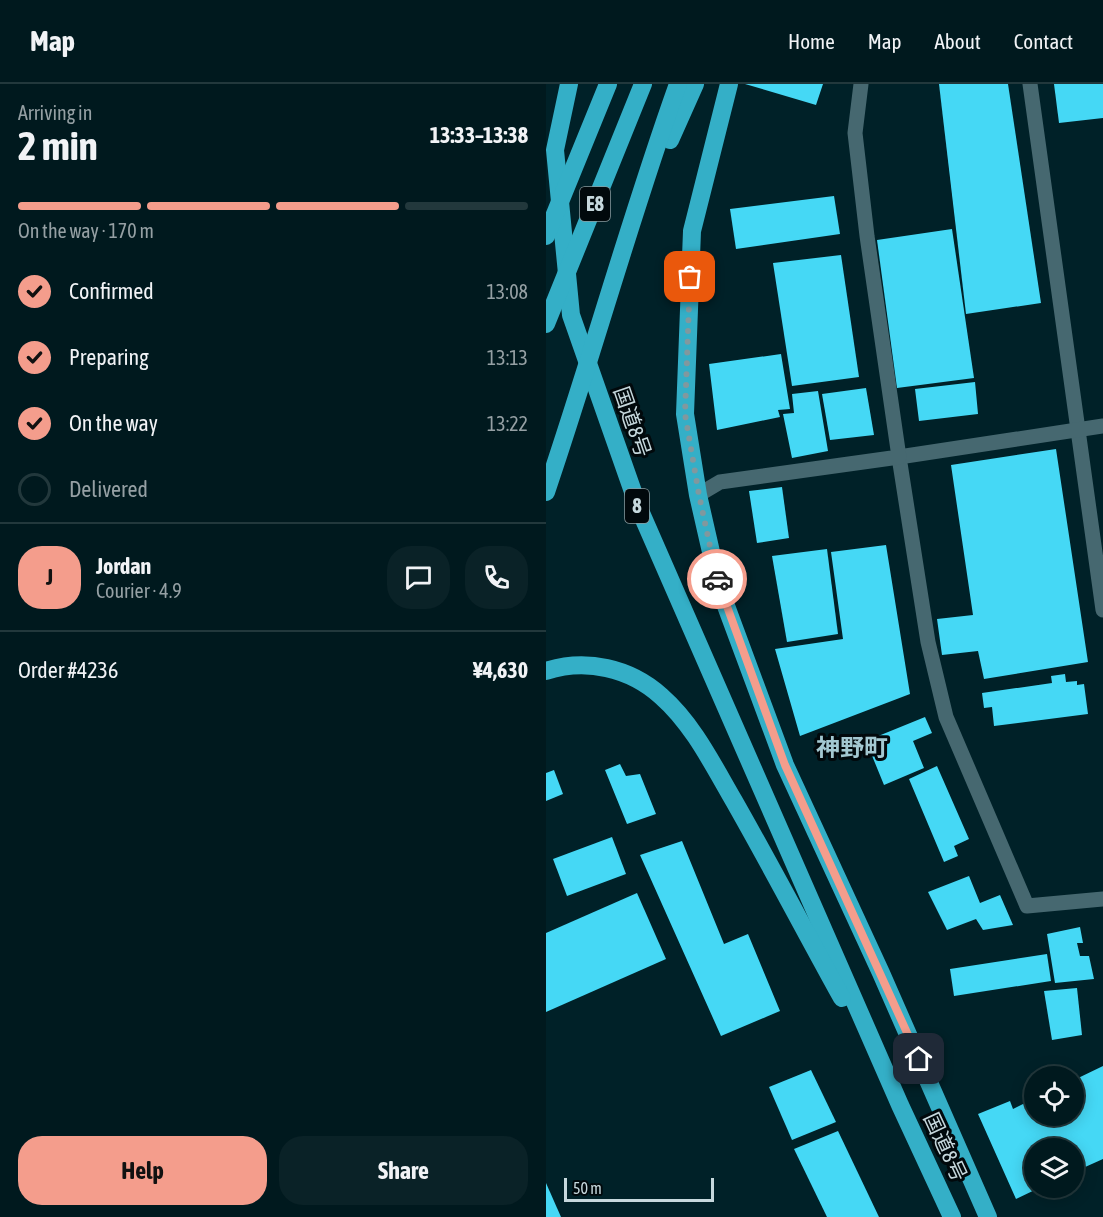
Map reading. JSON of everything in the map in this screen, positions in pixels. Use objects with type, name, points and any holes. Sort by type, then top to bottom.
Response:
[{"type":"highway","name":"国道8号","points":[[569,84],[555,150],[571,315],[638,506],[900,1105],[952,1217]]},
{"type":"highway","name":"E8","points":[[546,236],[608,84]]},
{"type":"highway","name":"E8","points":[[546,324],[643,84]]},
{"type":"highway","points":[[546,492],[678,84]]},
{"type":"highway","points":[[632,226],[695,84]]},
{"type":"highway","name":"国道8号","points":[[729,84],[692,231],[685,414],[699,495],[719,587],[785,765],[881,973],[988,1217]]},
{"type":"highway","points":[[546,670],[560,666],[586,664],[613,669],[639,680],[661,696],[686,724],[747,824],[900,1105]]},
{"type":"street","points":[[861,84],[855,133],[867,236],[928,642],[946,717],[1027,906],[1103,899]]},
{"type":"street","points":[[1030,84],[1103,610]]},
{"type":"street","points":[[699,495],[720,482],[1103,426]]},
{"type":"building","points":[[745,84],[823,84],[816,105]]},
{"type":"building","points":[[939,84],[1008,84],[1041,303],[966,314]]},
{"type":"building","points":[[1054,84],[1103,84],[1103,118],[1059,123]]},
{"type":"building","points":[[834,196],[840,234],[736,249],[730,209]]},
{"type":"building","points":[[952,229],[974,378],[897,388],[877,240]]},
{"type":"building","points":[[841,255],[859,377],[792,386],[773,263]]},
{"type":"building","points":[[781,354],[790,409],[778,410],[780,417],[717,430],[709,364]]},
{"type":"building","points":[[975,382],[978,414],[919,421],[915,389]]},
{"type":"building","points":[[866,388],[874,435],[830,440],[822,394]]},
{"type":"building","points":[[818,391],[828,451],[792,458],[783,414],[794,413],[792,394]]},
{"type":"building","points":[[1056,449],[1088,662],[984,679],[978,651],[942,655],[937,619],[973,615],[951,465]]},
{"type":"building","points":[[782,487],[789,538],[757,543],[749,491]]},
{"type":"building","points":[[886,545],[910,694],[800,736],[775,649],[843,639],[831,552]]},
{"type":"building","points":[[827,549],[838,634],[787,642],[772,556]]},
{"type":"building","points":[[1065,674],[1066,682],[1077,681],[1077,685],[1084,684],[1088,714],[994,726],[992,707],[984,708],[982,693],[1052,683],[1051,676]]},
{"type":"building","points":[[925,717],[932,733],[913,741],[924,768],[884,785],[866,741]]},
{"type":"building","points":[[620,764],[626,776],[640,774],[656,814],[627,824],[605,770]]},
{"type":"building","points":[[937,766],[969,839],[954,846],[958,856],[944,862],[909,779]]},
{"type":"building","points":[[554,770],[563,794],[546,801],[546,773]]},
{"type":"building","points":[[612,837],[626,874],[567,896],[553,859]]},
{"type":"building","points":[[682,841],[724,944],[748,934],[780,1011],[721,1036],[640,855]]},
{"type":"building","points":[[969,876],[980,903],[1000,895],[1013,925],[983,930],[976,919],[947,930],[928,892]]},
{"type":"building","points":[[637,893],[666,959],[546,1012],[546,933]]},
{"type":"building","points":[[1080,927],[1083,943],[1077,943],[1080,956],[1089,956],[1094,979],[1055,983],[1047,934]]},
{"type":"building","points":[[1047,954],[1051,981],[954,996],[950,969]]},
{"type":"building","points":[[1077,988],[1082,1035],[1052,1040],[1044,991]]},
{"type":"building","points":[[1103,1066],[1103,1159],[1084,1168],[1084,1138],[1024,1138],[1024,1195],[1016,1199],[978,1114],[1010,1101],[1013,1109],[1024,1104],[1024,1126],[1084,1126],[1084,1075]]},
{"type":"building","points":[[811,1070],[836,1122],[792,1140],[769,1087]]},
{"type":"building","points":[[838,1131],[879,1217],[827,1217],[794,1149]]},
{"type":"building","points":[[546,1183],[561,1217],[546,1217]]},
{"type":"way so far","points":[[690,277],[685,414],[717,579]]},
{"type":"district","name":"神野町","points":[[852,748]]},
{"type":"route","points":[[717,579],[785,765],[919,1059]]}]
